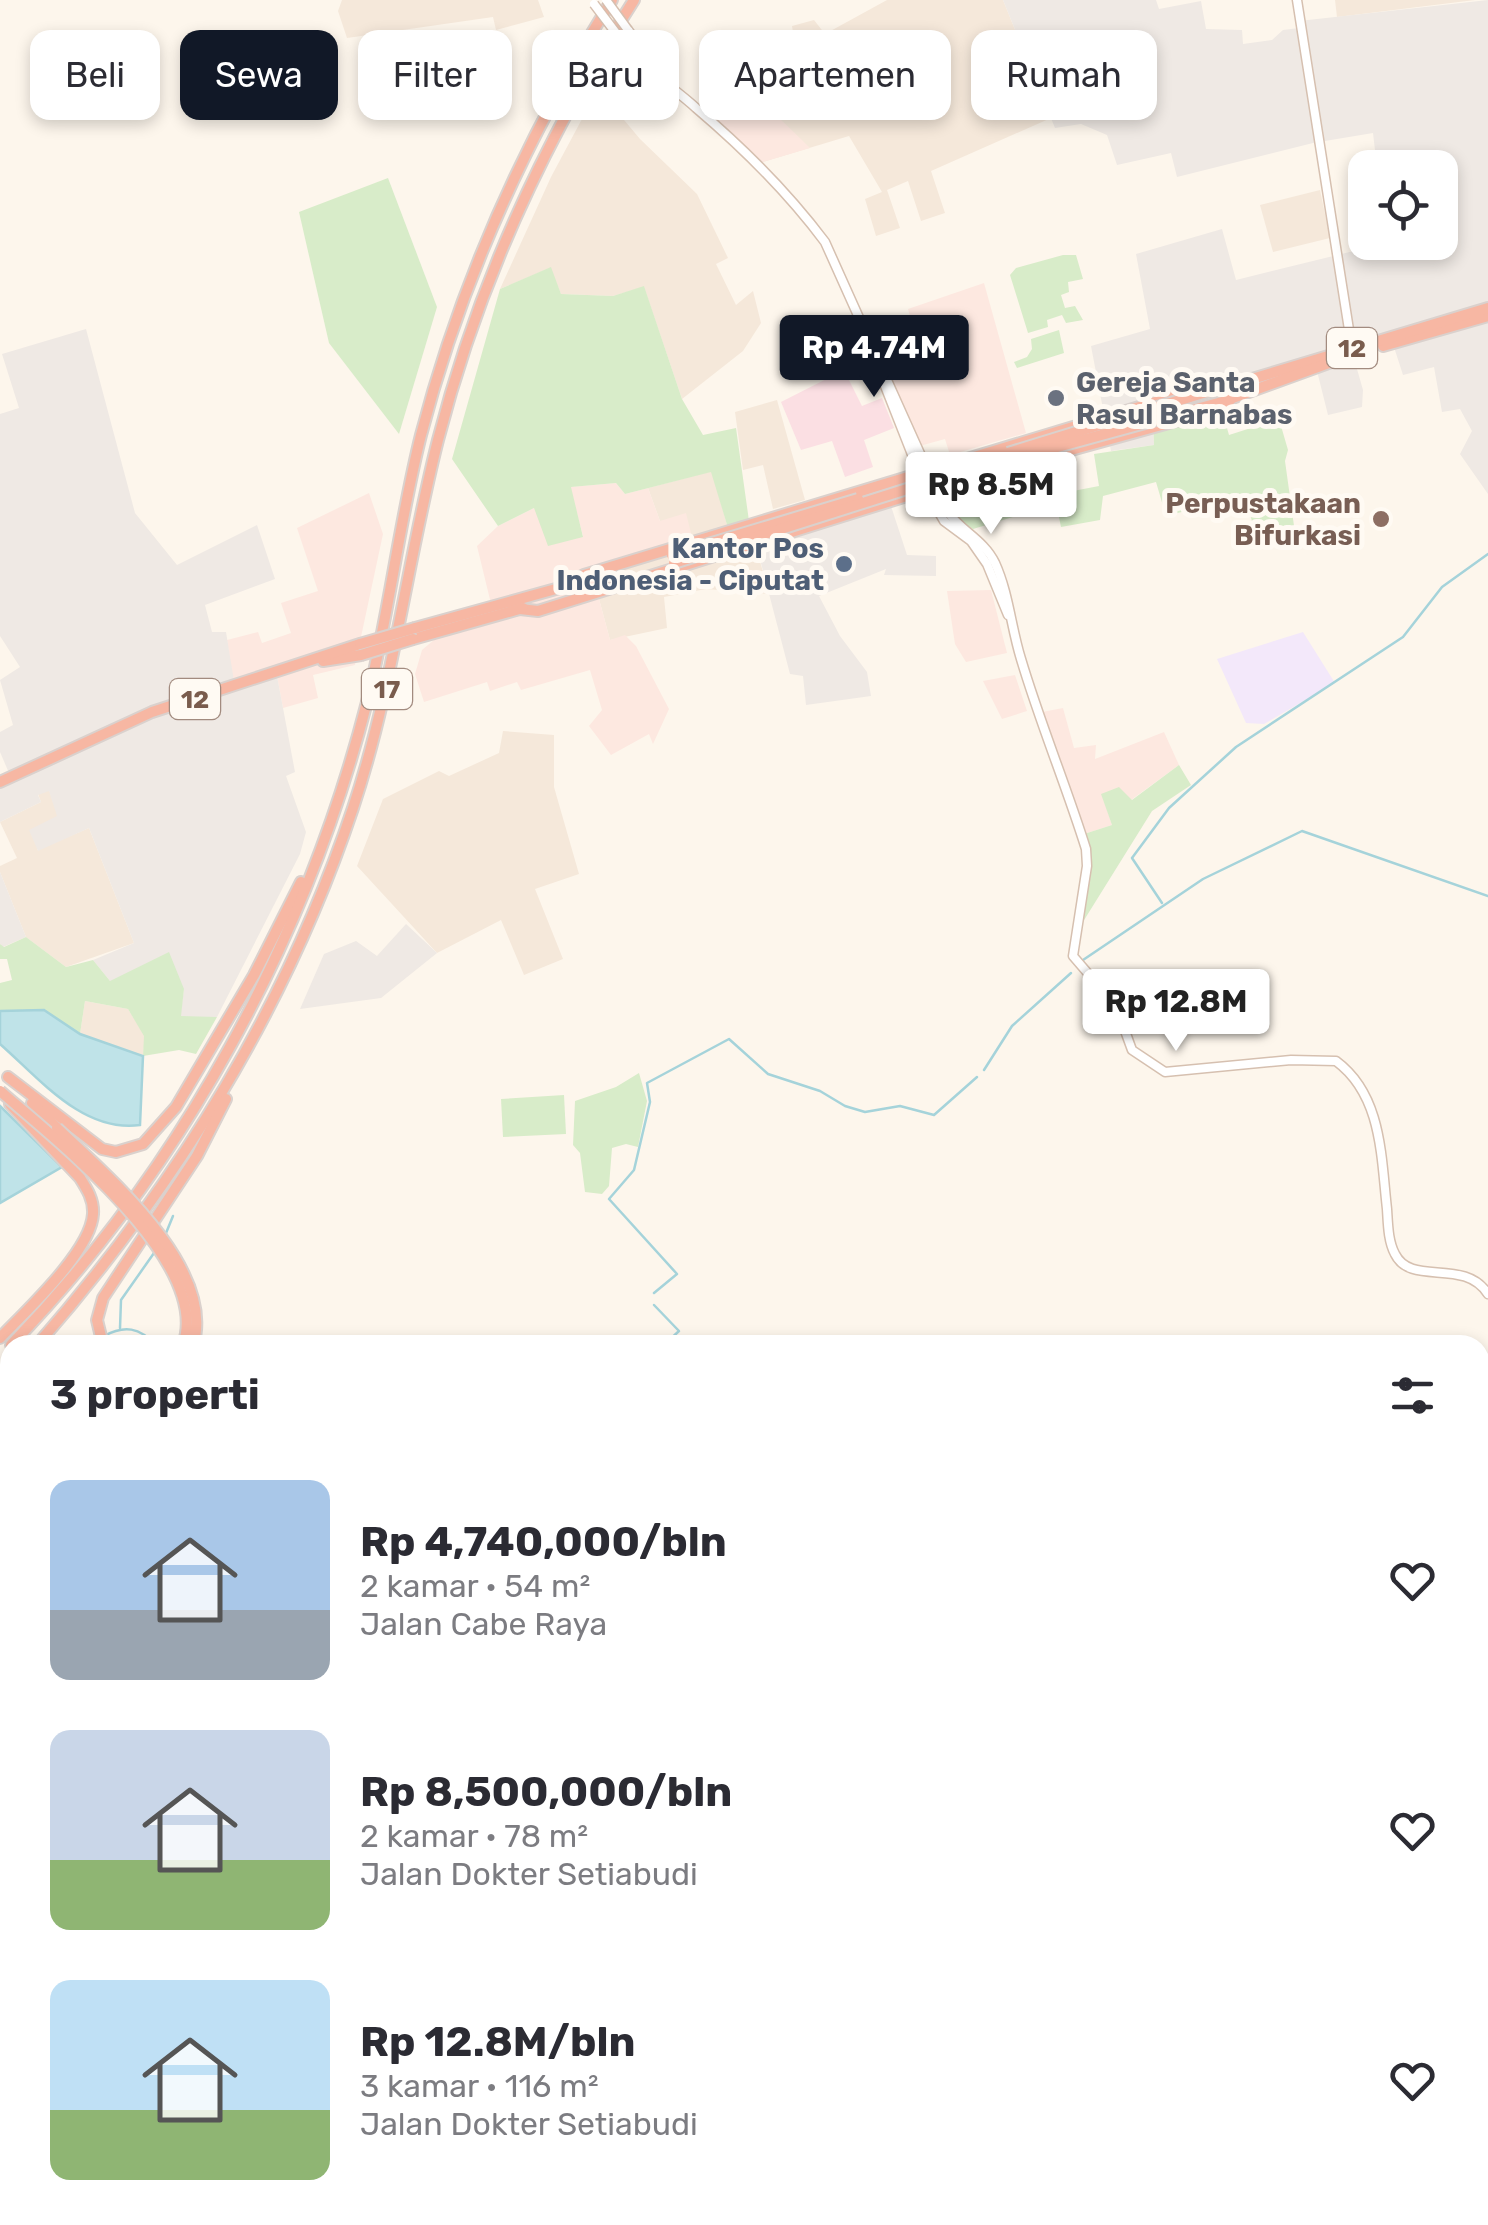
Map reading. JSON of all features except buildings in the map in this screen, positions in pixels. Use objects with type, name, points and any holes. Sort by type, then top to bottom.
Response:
[{"type":"highway","name":"17","points":[[17,1335],[24,1322],[117,1219],[196,1104],[275,959],[330,822],[367,702],[421,436],[447,345],[526,153],[609,0]]},
{"type":"highway","name":"17","points":[[45,1335],[166,1184],[247,1052],[291,967],[355,804],[384,704],[438,440],[488,285],[544,158],[595,60],[634,0]]},
{"type":"highway","name":"12","points":[[440,627],[561,588],[1227,400],[1352,351],[1488,308]]},
{"type":"highway","name":"12","points":[[0,782],[152,712],[414,634],[520,609],[1221,388],[1488,316]]},
{"type":"highway","points":[[561,588],[584,575],[947,462],[1202,388],[1221,388]]},
{"type":"highway","points":[[520,609],[538,611],[952,482],[1224,407],[1227,400]]},
{"type":"highway","points":[[947,462],[952,482]]},
{"type":"highway","points":[[900,477],[907,486],[906,497]]},
{"type":"highway","points":[[4,1074],[102,1149],[132,1149],[156,1134],[254,975],[330,822]]},
{"type":"highway","points":[[99,1335],[103,1298],[198,1156],[247,1052]]},
{"type":"highway","points":[[4,1074],[136,1207],[168,1248],[197,1314],[194,1335]]},
{"type":"highway","points":[[0,1091],[88,1192],[93,1219],[80,1246],[24,1322],[4,1335]]},
{"type":"highway","points":[[0,1091],[108,1191],[147,1234],[183,1299],[188,1315],[185,1335]]},
{"type":"main road","points":[[609,0],[628,30]]},
{"type":"main road","points":[[1297,0],[1352,351]]},
{"type":"main road","points":[[593,2],[614,30]]},
{"type":"main road","points":[[679,94],[807,218],[832,254],[944,521],[970,541],[987,564],[1008,615],[1086,849],[1088,866],[1073,956],[1116,1006],[1130,1047],[1171,1073],[1292,1060],[1336,1060],[1365,1094],[1375,1118],[1390,1240],[1399,1262],[1410,1270],[1469,1276],[1488,1294]]},
{"type":"main road","points":[[944,506],[952,482]]},
{"type":"main road","points":[[931,489],[955,522],[986,547],[1002,582],[1008,615]]},
{"type":"shaded area","points":[[342,0],[538,0],[544,17],[496,30],[493,17],[403,30],[358,30],[358,36],[347,38],[338,11]]},
{"type":"shaded area","points":[[887,0],[1003,0],[1015,30],[971,30],[971,120],[1046,120],[931,171],[945,213],[921,221],[908,181],[887,190],[900,228],[876,236],[865,199],[882,192],[849,136],[756,164],[712,120],[951,120],[951,30],[832,30]]},
{"type":"shaded area","points":[[1003,0],[1156,0],[1159,9],[1201,1],[1206,29],[1242,30],[1243,44],[1272,40],[1283,30],[1299,28],[1299,21],[1488,0],[1488,494],[1460,454],[1472,431],[1460,409],[1442,412],[1434,367],[1403,375],[1393,344],[1353,355],[1363,390],[1362,407],[1328,415],[1316,367],[1153,416],[1154,445],[1111,451],[1091,346],[1150,329],[1136,254],[1222,229],[1236,280],[1348,252],[1348,260],[1458,260],[1458,150],[1375,150],[1373,133],[1313,143],[1177,177],[1171,153],[1117,165],[1107,135],[1081,124],[1055,128],[1052,120],[1157,120],[1157,30],[1015,30]]},
{"type":"shaded area","points":[[1335,0],[1475,0],[1337,17]]},
{"type":"shaded area","points":[[814,20],[822,30],[793,30],[792,26]]},
{"type":"shaded area","points":[[581,120],[624,120],[697,194],[728,258],[716,264],[736,305],[753,291],[761,323],[743,351],[682,399],[644,287],[613,296],[561,294],[550,268],[500,289]]},
{"type":"shaded area","points":[[712,120],[781,120],[810,148],[756,164]]},
{"type":"shaded area","points":[[1320,190],[1330,238],[1273,252],[1260,205]]},
{"type":"shaded area","points":[[984,283],[1026,433],[950,455],[945,439],[916,447],[882,369],[921,355],[908,309]]},
{"type":"shaded area","points":[[86,329],[135,513],[177,565],[257,525],[275,579],[205,605],[212,632],[226,632],[235,687],[277,676],[295,772],[286,776],[306,832],[300,854],[217,1017],[180,1017],[184,989],[110,981],[93,960],[134,943],[89,828],[38,851],[29,830],[57,816],[49,791],[38,795],[41,802],[0,822],[0,779],[9,773],[0,752],[0,732],[13,725],[0,680],[20,667],[0,636],[0,414],[19,408],[2,354]]},
{"type":"shaded area","points":[[844,370],[862,406],[882,398],[894,428],[864,440],[873,467],[845,477],[832,441],[801,450],[781,402]]},
{"type":"shaded area","points":[[777,400],[805,500],[773,509],[763,465],[743,470],[735,412]]},
{"type":"shaded area","points":[[712,471],[728,528],[749,521],[769,594],[706,589],[664,597],[667,628],[610,640],[591,569],[660,521],[648,488]]},
{"type":"shaded area","points":[[616,483],[625,494],[648,488],[660,521],[686,513],[694,545],[591,569],[610,640],[625,635],[636,646],[669,709],[653,744],[649,734],[611,755],[589,726],[602,710],[590,670],[521,690],[517,682],[490,691],[487,682],[424,702],[415,674],[422,650],[454,623],[493,612],[477,546],[498,526],[534,508],[583,536],[570,487]]},
{"type":"shaded area","points":[[369,493],[383,534],[355,665],[313,675],[318,698],[283,708],[277,676],[234,687],[227,640],[258,632],[262,643],[291,633],[281,603],[318,591],[297,528]]},
{"type":"shaded area","points":[[891,506],[907,555],[936,556],[936,576],[884,575],[886,569],[819,596],[840,636],[867,672],[871,696],[806,705],[803,676],[790,674],[757,548]]},
{"type":"shaded area","points":[[991,590],[1007,653],[966,662],[955,644],[947,591]]},
{"type":"shaded area","points":[[1303,632],[1335,683],[1264,724],[1246,723],[1217,659]]},
{"type":"shaded area","points":[[1015,675],[1027,711],[1002,719],[983,681]]},
{"type":"shaded area","points":[[1063,708],[1074,748],[1096,745],[1095,759],[1164,732],[1179,765],[1131,800],[1102,794],[1112,825],[1081,835],[1037,713]]},
{"type":"shaded area","points":[[503,731],[554,735],[554,787],[579,874],[535,889],[563,959],[524,975],[501,920],[437,953],[357,866],[383,799],[439,771],[449,776],[499,753]]},
{"type":"shaded area","points":[[49,790],[58,816],[37,850],[89,828],[134,943],[66,967],[26,937],[0,872],[0,866],[17,858],[0,822],[41,802],[38,794]]},
{"type":"shaded area","points":[[0,872],[26,937],[3,947],[0,944]]},
{"type":"shaded area","points":[[406,924],[437,953],[381,998],[300,1009],[324,954],[356,941],[377,956]]},
{"type":"shaded area","points":[[85,1001],[128,1009],[145,1036],[143,1056],[80,1034]]},
{"type":"green space","points":[[388,178],[437,307],[399,434],[329,343],[299,212]]},
{"type":"green space","points":[[1076,255],[1083,279],[1068,282],[1069,292],[1061,295],[1065,308],[1075,306],[1083,320],[1066,323],[1062,315],[1047,320],[1048,327],[1028,333],[1010,275],[1016,268]]},
{"type":"green space","points":[[551,267],[561,294],[613,296],[644,286],[682,399],[703,435],[736,428],[749,521],[728,528],[711,472],[625,494],[616,483],[571,487],[583,537],[548,546],[534,508],[498,526],[452,459],[500,289]]},
{"type":"green space","points":[[1059,330],[1064,353],[1017,368],[1014,362],[1027,357],[1032,349],[1031,339]]},
{"type":"green space","points":[[1218,397],[1229,435],[1279,419],[1288,450],[1285,461],[1295,533],[1259,543],[1244,496],[1166,516],[1156,482],[1103,496],[1100,520],[1061,527],[1047,459],[1065,454],[1068,492],[1099,486],[1094,454],[1154,445],[1153,417]]},
{"type":"green space","points":[[1022,466],[1033,511],[973,529],[955,518],[948,503],[954,485]]},
{"type":"green space","points":[[1179,765],[1191,785],[1152,811],[1076,933],[1089,861],[1081,835],[1112,825],[1101,794],[1119,787],[1132,800]]},
{"type":"green space","points":[[26,937],[66,967],[93,960],[110,981],[169,952],[184,989],[181,1016],[217,1017],[196,1054],[179,1050],[143,1056],[144,1036],[128,1009],[85,1001],[80,1034],[44,1010],[0,1011],[0,983],[12,980],[7,959],[0,959],[0,944],[4,947]]},
{"type":"green space","points":[[639,1073],[647,1101],[638,1147],[626,1144],[612,1148],[609,1186],[602,1194],[585,1192],[580,1153],[573,1145],[575,1101],[616,1087]]},
{"type":"green space","points":[[564,1095],[566,1134],[503,1137],[501,1099]]},
{"type":"water","points":[[44,1010],[80,1034],[143,1056],[140,1125],[100,1121],[81,1112],[0,1044],[0,1011]]},
{"type":"water","points":[[0,1106],[62,1167],[0,1203]]},
{"type":"waterway","points":[[1162,903],[1132,858],[1169,808],[1236,747],[1403,637],[1442,587],[1488,554]]},
{"type":"waterway","points":[[1083,960],[1203,879],[1302,831],[1488,896]]},
{"type":"waterway","points":[[984,1070],[1012,1026],[1071,973]]},
{"type":"waterway","points":[[654,1293],[677,1274],[609,1199],[634,1170],[650,1102],[647,1083],[729,1039],[768,1074],[820,1091],[845,1106],[865,1112],[900,1106],[934,1115],[977,1077]]},
{"type":"waterway","points":[[164,1238],[173,1216]]},
{"type":"waterway","points":[[120,1328],[121,1300],[154,1253]]},
{"type":"waterway","points":[[654,1305],[679,1331],[675,1335]]},
{"type":"waterway","points":[[106,1335],[118,1330],[145,1335]]},
{"type":"place","name":"Gereja Santa Rasul Barnabas","points":[[1056,398]]},
{"type":"place","name":"Perpustakaan Bifurkasi","points":[[1381,519]]},
{"type":"place","name":"Kantor Pos Indonesia - Ciputat","points":[[844,564]]}]
